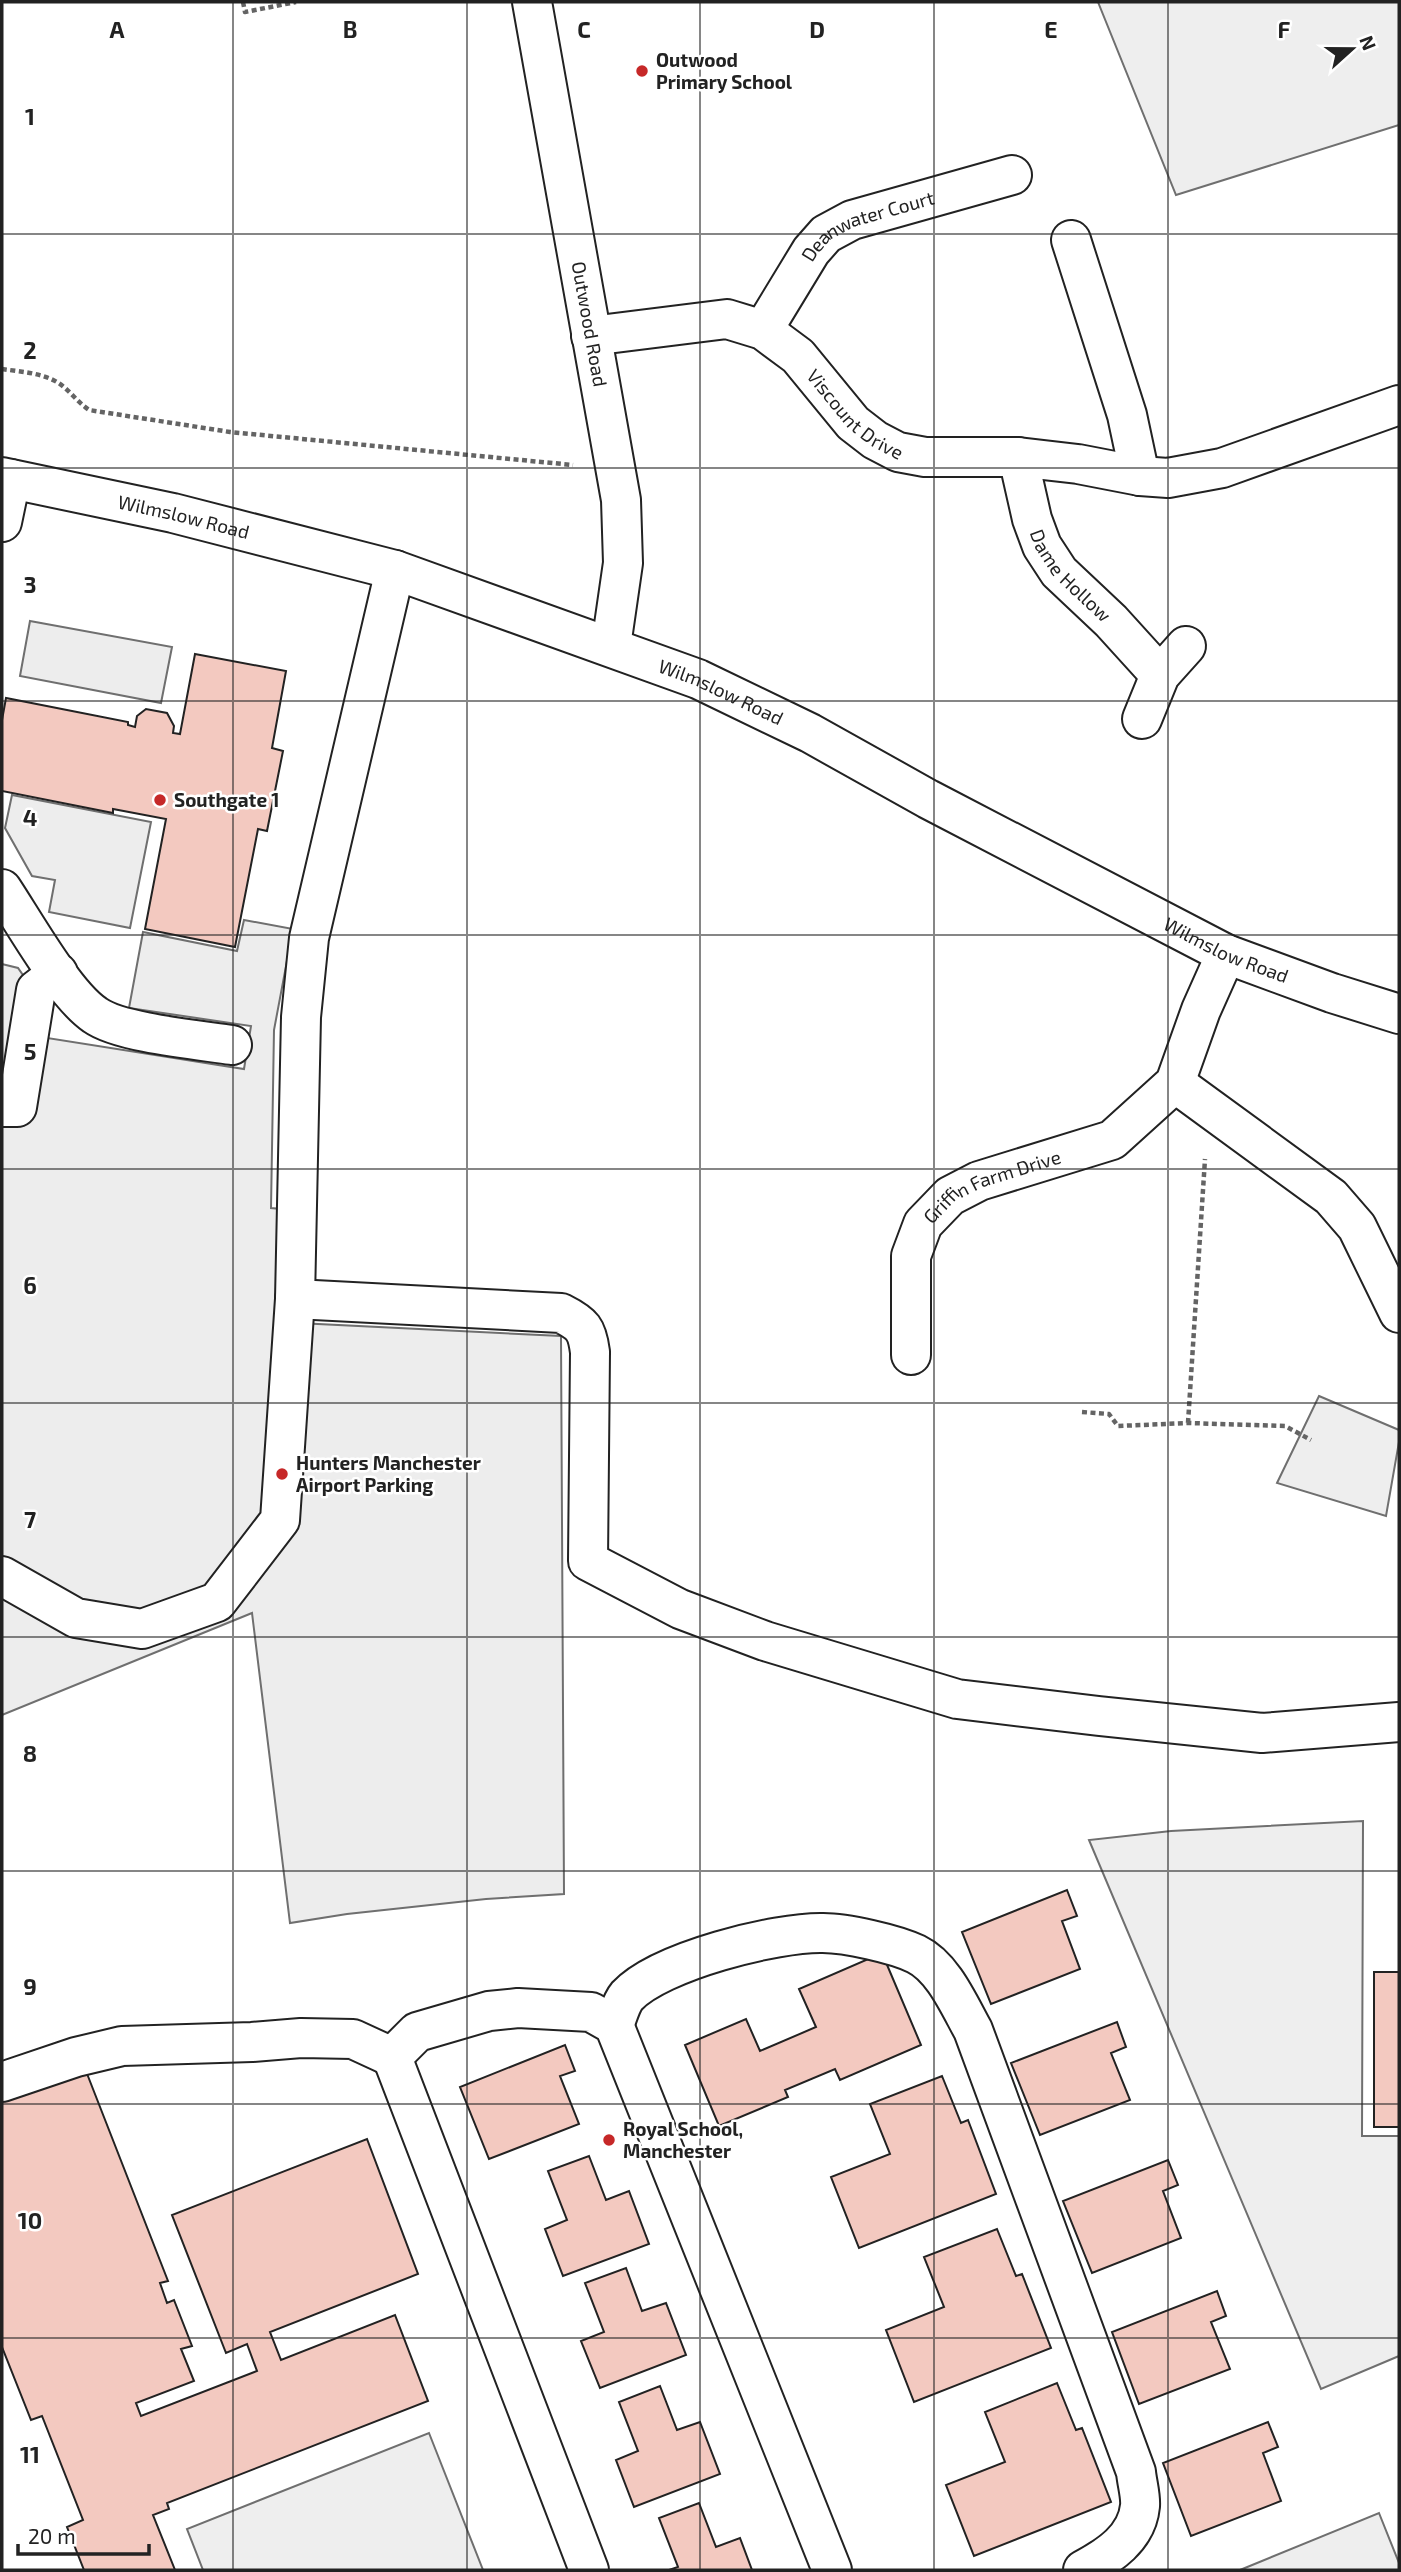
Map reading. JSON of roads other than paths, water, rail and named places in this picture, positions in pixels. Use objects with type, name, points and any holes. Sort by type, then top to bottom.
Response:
[{"type":"street","name":"Outwood Road","points":[[533,2],[621,500],[624,547],[611,646]]},
{"type":"street","name":"Deanwater Court","points":[[763,330],[811,251],[826,234],[852,220],[1012,175]]},
{"type":"street","points":[[1071,240],[1127,415],[1140,476]]},
{"type":"street","name":"Viscount Drive","points":[[591,336],[727,319],[763,330],[798,356],[853,423],[875,440],[898,452],[925,457],[1018,457],[1078,464],[1140,476],[1168,478],[1222,468],[1399,405]]},
{"type":"street","name":"Dame Hollow","points":[[1018,457],[1032,519],[1042,546],[1053,563],[1160,675]]},
{"type":"street","points":[[2,522],[6,478]]},
{"type":"street","name":"Wilmslow Road","points":[[6,478],[173,513],[395,570],[698,679],[810,733],[928,799],[1226,954],[1332,993],[1399,1014]]},
{"type":"street","points":[[2,1576],[76,1618],[142,1629],[217,1602],[280,1520],[295,1299],[301,1017],[309,938],[395,570]]},
{"type":"street","points":[[1142,719],[1160,675],[1186,646]]},
{"type":"street","points":[[2,889],[58,973],[95,1015],[117,1026],[232,1045]]},
{"type":"street","name":"Griffin Farm Drive","points":[[911,1355],[911,1256],[923,1224],[950,1196],[979,1181],[1112,1140],[1175,1083],[1201,1010],[1226,954]]},
{"type":"street","points":[[2,1107],[17,1107],[36,990],[58,973]]},
{"type":"street","points":[[1175,1083],[1331,1197],[1357,1227],[1399,1312]]},
{"type":"street","points":[[295,1299],[561,1313],[578,1321],[587,1334],[590,1352],[588,1561],[692,1614],[765,1642],[957,1699],[1099,1717],[1262,1733],[1399,1721]]},
{"type":"street","points":[[614,2025],[627,1996],[649,1981],[684,1963],[762,1940],[823,1933],[874,1941],[917,1955],[948,1983],[973,2030],[1136,2472],[1140,2505],[1132,2533],[1105,2559],[1083,2570]]},
{"type":"street","points":[[391,2057],[417,2032],[489,2011],[518,2008],[591,2012],[614,2025],[832,2570]]},
{"type":"street","points":[[2,2082],[76,2057],[122,2046],[301,2038],[352,2039],[391,2057],[589,2570]]},
{"type":"place","name":"Outwood Primary School","points":[[642,71]]},
{"type":"place","name":"Southgate 1","points":[[160,800]]},
{"type":"place","name":"Hunters Manchester Airport Parking","points":[[282,1474]]},
{"type":"place","name":"Royal School, Manchester","points":[[609,2140]]}]
